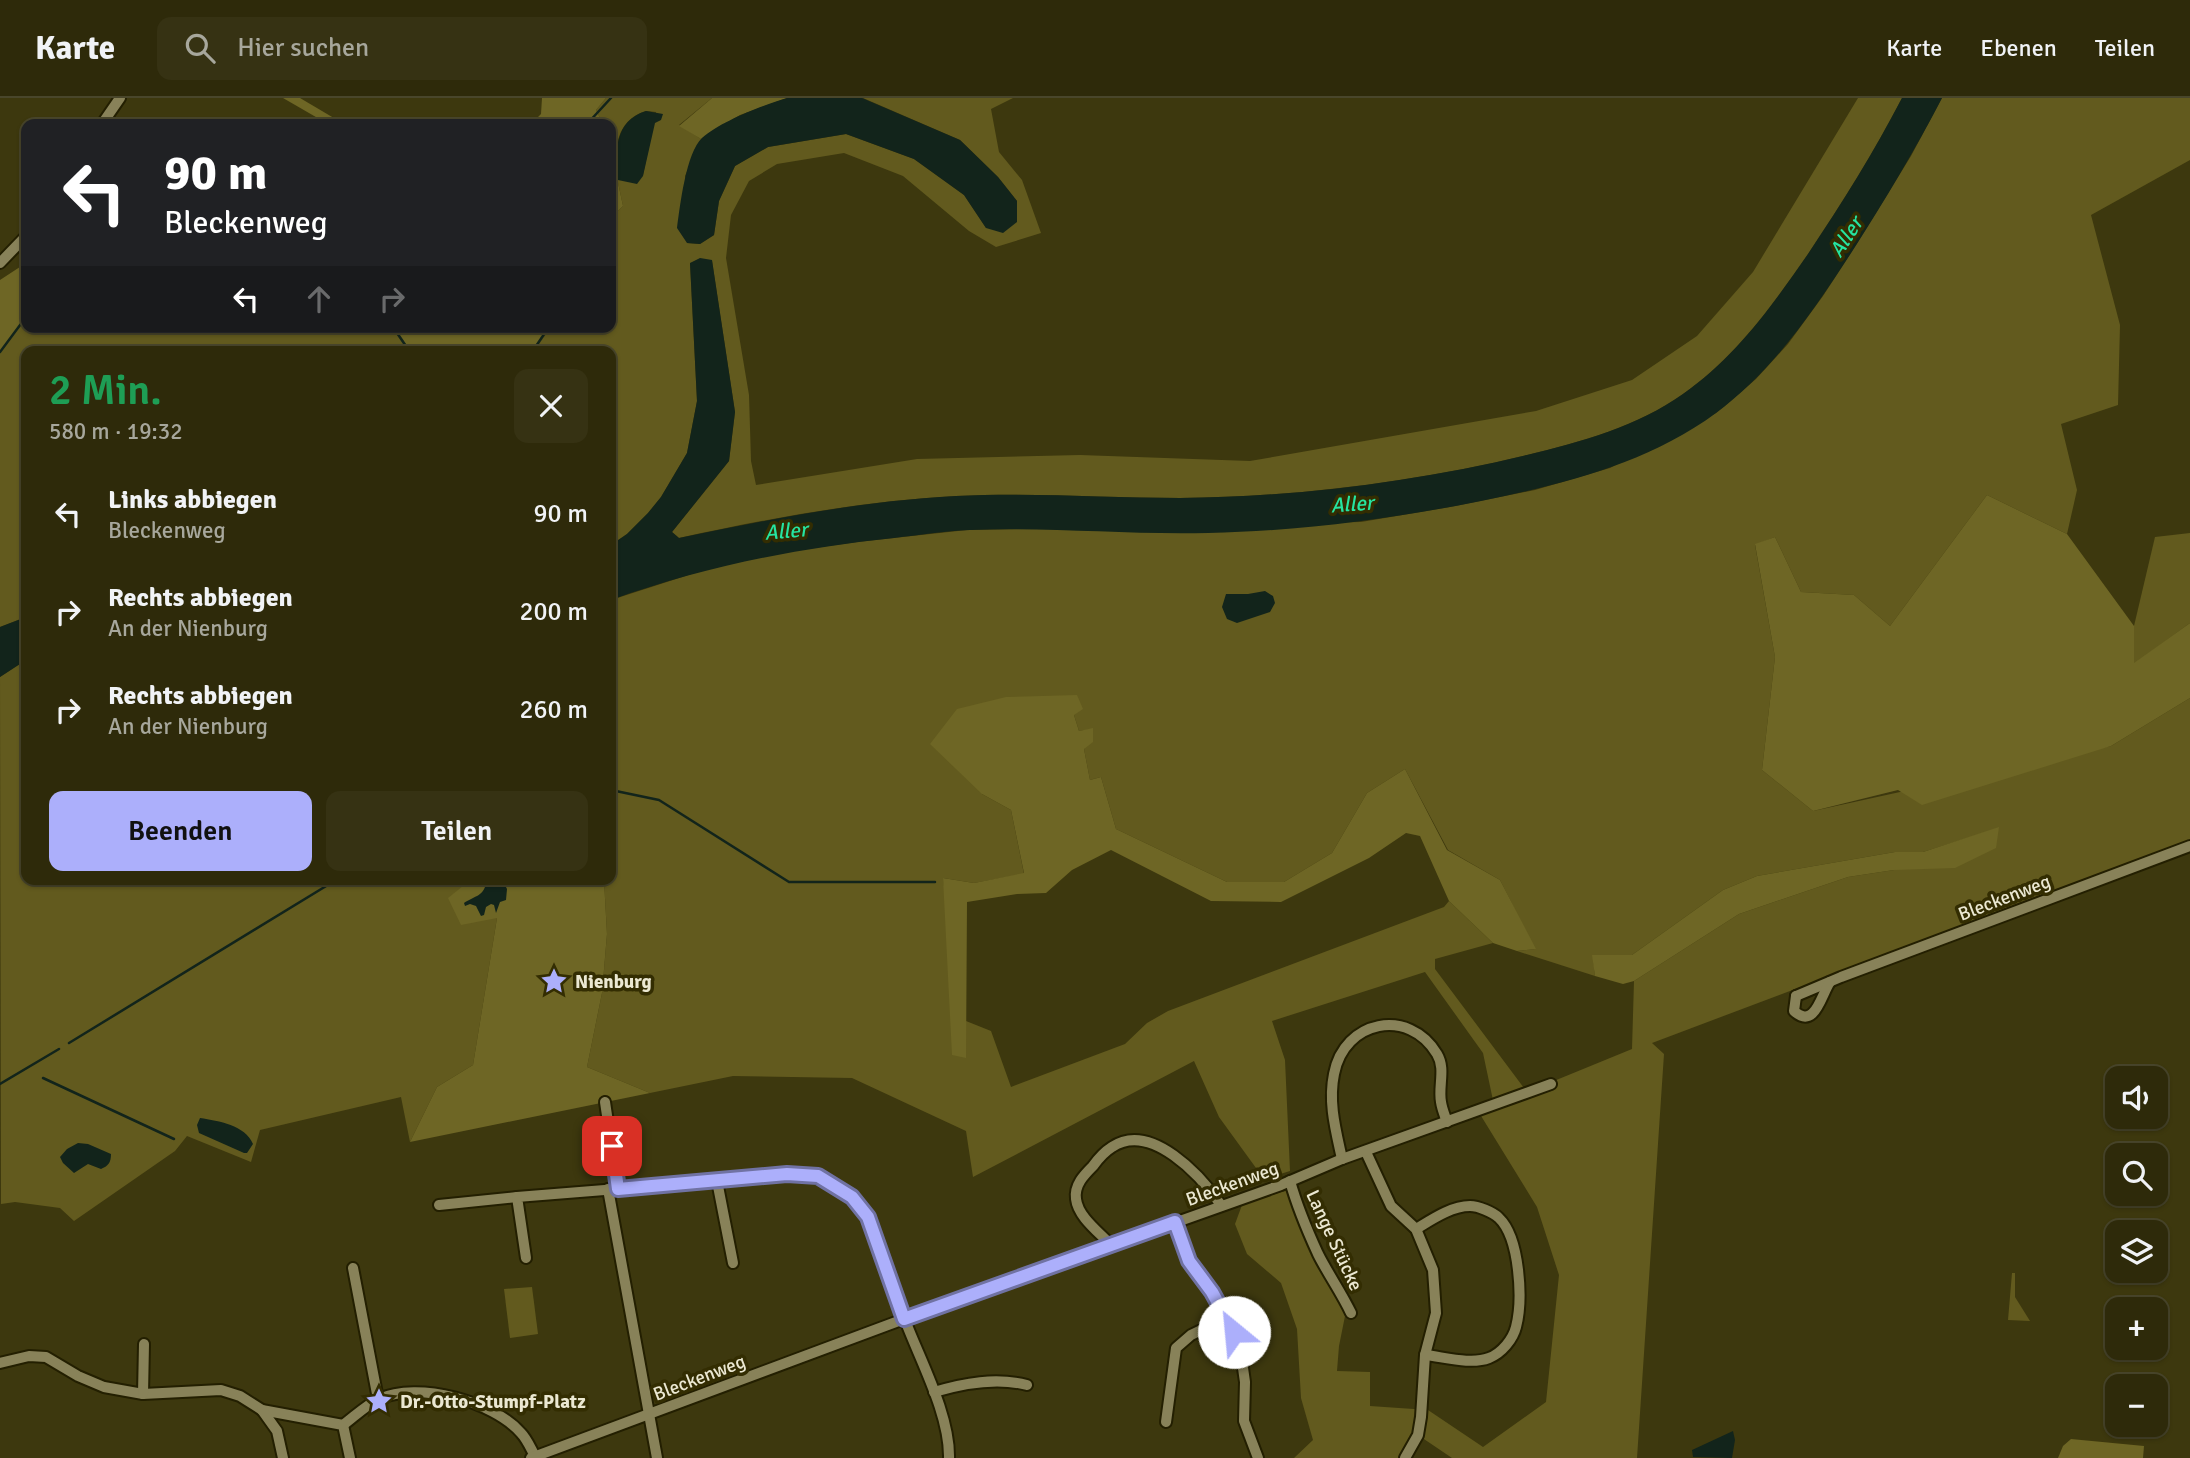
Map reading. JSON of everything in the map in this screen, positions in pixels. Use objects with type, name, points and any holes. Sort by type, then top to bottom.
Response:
[{"type":"street","points":[[105,119],[120,98]]},
{"type":"street","points":[[0,263],[21,241]]},
{"type":"street","name":"Bleckenweg","points":[[1830,982],[1815,1012],[1800,1016],[1794,1011],[1793,994],[2190,846]]},
{"type":"street","points":[[1342,1159],[1332,1112],[1334,1073],[1344,1047],[1356,1034],[1382,1025],[1406,1027],[1423,1038],[1438,1056],[1443,1077],[1440,1100],[1447,1122]]},
{"type":"street","name":"Bleckenweg","points":[[533,1457],[1551,1084]]},
{"type":"street","points":[[605,1102],[613,1189],[657,1458]]},
{"type":"street","points":[[1111,1245],[1081,1213],[1076,1198],[1077,1186],[1083,1177],[1113,1146],[1129,1141],[1143,1141],[1157,1146],[1187,1165],[1205,1182],[1221,1205]]},
{"type":"street","points":[[1366,1152],[1391,1206],[1416,1229],[1433,1269],[1436,1313],[1425,1355],[1420,1425],[1418,1435],[1405,1458]]},
{"type":"street","points":[[439,1205],[787,1174],[818,1176],[852,1197],[868,1217],[904,1319],[934,1392],[949,1458]]},
{"type":"street","points":[[718,1181],[733,1263]]},
{"type":"street","name":"Lange Stücke","points":[[1290,1181],[1300,1215],[1351,1313]]},
{"type":"street","points":[[517,1197],[526,1258]]},
{"type":"street","points":[[1416,1229],[1445,1213],[1469,1206],[1485,1210],[1499,1218],[1512,1240],[1517,1270],[1519,1306],[1516,1329],[1507,1345],[1490,1358],[1476,1360],[1425,1355]]},
{"type":"street","points":[[1175,1222],[1189,1261],[1228,1317],[1240,1347],[1245,1382],[1244,1422],[1258,1458]]},
{"type":"street","points":[[353,1268],[378,1399]]},
{"type":"street","points":[[1166,1422],[1176,1348],[1191,1335],[1228,1317]]},
{"type":"street","points":[[144,1344],[144,1394]]},
{"type":"street","points":[[0,1363],[29,1356],[46,1357],[78,1376],[104,1387],[144,1394],[221,1390],[240,1396],[262,1410],[344,1426],[378,1399],[417,1392],[457,1397],[502,1418],[522,1433],[533,1457]]},
{"type":"street","points":[[934,1392],[979,1381],[1013,1381],[1027,1385]]},
{"type":"street","points":[[262,1410],[276,1431],[283,1458]]},
{"type":"street","points":[[344,1426],[350,1458]]},
{"type":"shaded area","points":[[283,98],[300,98],[336,119],[319,119]]},
{"type":"shaded area","points":[[542,98],[606,98],[596,110],[600,119],[536,119],[541,114]]},
{"type":"shaded area","points":[[606,98],[712,98],[679,125],[701,139],[685,176],[687,243],[700,244],[714,235],[719,201],[735,166],[768,147],[846,134],[914,159],[964,195],[986,228],[1017,201],[998,177],[960,140],[863,98],[1013,98],[991,109],[999,152],[1022,180],[1041,233],[996,247],[969,231],[903,176],[844,153],[777,164],[749,181],[731,215],[726,258],[749,395],[751,461],[756,485],[917,459],[1080,455],[1250,461],[1536,411],[1632,380],[1697,336],[1753,272],[1858,98],[1902,98],[1845,196],[1781,293],[1752,330],[1720,364],[1683,394],[1628,424],[1568,444],[1485,465],[1355,486],[1223,497],[1012,495],[921,498],[817,511],[679,538],[672,532],[729,461],[735,412],[712,261],[690,263],[697,401],[687,453],[661,497],[627,534],[616,542],[616,346],[537,346],[547,333],[616,333],[616,213],[623,206],[616,173],[616,159],[616,119],[600,119],[596,110]],"holes":[[[646,111],[656,112],[643,175],[618,180],[618,139],[628,122]]]},
{"type":"shaded area","points":[[712,98],[787,98],[740,115],[701,139],[679,126]]},
{"type":"shaded area","points":[[1942,98],[2190,98],[2190,160],[2091,215],[2120,325],[2118,405],[2061,424],[2077,490],[2067,534],[1987,495],[1890,626],[1854,595],[1801,592],[1775,537],[1755,545],[1775,657],[1762,770],[1813,811],[2111,746],[2190,698],[2190,840],[1652,1043],[1664,1054],[1637,1458],[1452,1458],[1418,1435],[1404,1458],[1294,1458],[1313,1440],[1301,1398],[1297,1329],[1281,1283],[1247,1254],[1235,1224],[1242,1205],[1288,1190],[1337,1285],[1345,1316],[1337,1371],[1370,1372],[1370,1406],[1428,1410],[1483,1447],[1546,1402],[1559,1275],[1537,1207],[1478,1111],[1494,1105],[1483,1053],[1425,972],[1272,1021],[1285,1060],[1290,1171],[1264,1179],[1219,1117],[1194,1061],[973,1177],[966,1131],[852,1078],[733,1076],[650,1093],[587,1067],[602,993],[607,934],[604,885],[616,885],[616,598],[704,570],[778,553],[857,542],[967,530],[1361,522],[1535,490],[1610,468],[1716,413],[1756,379],[1788,344],[1858,242],[1911,156]],"holes":[[[1077,695],[1074,715],[1079,731],[1093,729],[1084,749],[1090,780],[1101,777],[1116,829],[1227,882],[1284,882],[1332,853],[1367,793],[1405,769],[1448,850],[1500,880],[1535,949],[1517,951],[1595,976],[1593,956],[1632,955],[1723,890],[1757,876],[1895,852],[1923,852],[1999,828],[1894,870],[1848,877],[1739,914],[1634,981],[1632,1049],[1527,1092],[1435,969],[1435,959],[1493,943],[1449,901],[1444,907],[1168,1011],[1147,1023],[1125,1044],[1011,1087],[991,1031],[966,1021],[965,1058],[943,878],[974,883],[1024,874],[1011,810],[982,794]]]},
{"type":"shaded area","points":[[616,173],[623,206],[616,213]]},
{"type":"shaded area","points":[[21,266],[21,325],[0,353],[0,280]]},
{"type":"shaded area","points":[[21,325],[21,333],[396,333],[405,346],[21,346],[21,619],[0,627],[0,353]]},
{"type":"shaded area","points":[[396,333],[547,333],[537,346],[405,346]]},
{"type":"shaded area","points":[[1987,495],[2067,534],[2134,626],[2134,663],[2190,623],[2190,698],[2111,746],[1922,805],[1898,790],[1813,811],[1762,770],[1775,657],[1755,544],[1775,537],[1801,592],[1854,595],[1890,626]]},
{"type":"shaded area","points":[[2190,533],[2190,623],[2134,664],[2134,626],[2155,537]]},
{"type":"shaded area","points":[[21,663],[21,885],[464,885],[449,898],[497,918],[473,1065],[437,1087],[410,1142],[401,1097],[260,1130],[251,1162],[187,1136],[175,1151],[74,1221],[60,1208],[15,1202],[1,1204],[0,677]]},
{"type":"shaded area","points":[[1077,695],[1083,709],[1074,715],[1079,731],[1093,728],[1093,742],[1084,749],[1090,780],[1101,777],[1116,829],[1227,882],[1284,882],[1332,853],[1367,793],[1405,769],[1447,850],[1500,880],[1536,949],[1517,951],[1493,943],[1449,901],[1420,836],[1406,833],[1369,858],[1281,902],[1211,901],[1111,850],[1072,870],[1046,893],[1017,894],[967,902],[966,1058],[952,1055],[943,878],[974,883],[1024,873],[1011,810],[982,794],[930,744],[957,709],[1006,697]]},
{"type":"shaded area","points":[[1999,827],[1996,848],[1955,868],[1894,870],[1848,877],[1739,914],[1634,981],[1623,984],[1595,976],[1592,955],[1632,955],[1723,890],[1757,876],[1895,852],[1923,852]]},
{"type":"shaded area","points":[[464,885],[604,885],[607,934],[602,993],[587,1067],[650,1093],[410,1142],[437,1087],[473,1065],[497,918],[461,925],[448,898]]},
{"type":"shaded area","points":[[2012,1273],[2015,1273],[2015,1297],[2030,1321],[2008,1320]]},
{"type":"shaded area","points":[[532,1287],[538,1334],[510,1338],[504,1289]]},
{"type":"shaded area","points":[[2071,1439],[2144,1446],[2143,1458],[2058,1458],[2063,1446]]},
{"type":"water","points":[[787,98],[862,98],[960,140],[998,177],[1017,201],[1017,222],[1003,233],[986,228],[964,195],[914,159],[846,134],[768,147],[735,166],[719,201],[714,235],[700,244],[687,243],[677,228],[685,180],[696,145],[710,132],[731,120]]},
{"type":"water","name":"Aller","points":[[1902,98],[1942,98],[1877,212],[1808,317],[1775,358],[1737,396],[1689,431],[1662,446],[1603,470],[1481,501],[1379,519],[1311,527],[1208,533],[1000,529],[942,532],[858,542],[751,560],[616,598],[616,542],[627,534],[661,497],[687,453],[697,401],[690,263],[700,258],[712,260],[735,412],[729,461],[672,532],[679,538],[817,512],[921,498],[1012,495],[1180,498],[1311,491],[1442,473],[1527,455],[1608,432],[1666,405],[1720,364],[1752,330],[1808,254]]},
{"type":"water","points":[[646,111],[663,114],[661,120],[655,123],[643,176],[637,184],[618,180],[617,148],[622,130],[635,116]]},
{"type":"water","points":[[1265,591],[1273,596],[1275,603],[1270,612],[1237,623],[1227,619],[1222,607],[1226,594]]},
{"type":"water","points":[[21,619],[21,663],[0,677],[0,627]]},
{"type":"water","points":[[485,885],[505,885],[506,900],[500,902],[496,913],[494,905],[491,904],[481,916],[476,906],[465,906],[464,903],[484,889]]},
{"type":"water","points":[[200,1118],[238,1128],[253,1144],[247,1153],[244,1153],[199,1133],[197,1125]]},
{"type":"water","points":[[78,1143],[88,1144],[111,1154],[109,1164],[101,1169],[88,1164],[74,1173],[60,1157]]},
{"type":"water","points":[[1733,1431],[1735,1440],[1732,1458],[1693,1457],[1692,1450]]},
{"type":"waterway","points":[[592,119],[611,98]]},
{"type":"waterway","points":[[0,352],[21,324]]},
{"type":"waterway","points":[[397,333],[406,346]]},
{"type":"waterway","points":[[536,346],[545,333]]},
{"type":"waterway","points":[[616,791],[659,800],[789,882],[935,882]]},
{"type":"waterway","points":[[69,1043],[328,885]]},
{"type":"waterway","points":[[0,1084],[59,1049]]},
{"type":"waterway","points":[[43,1078],[174,1139]]},
{"type":"place","name":"Nienburg","points":[[554,981]]},
{"type":"place","name":"Dr.-Otto-Stumpf-Platz","points":[[379,1401]]},
{"type":"route","points":[[612,1146],[618,1189],[787,1174],[818,1176],[852,1197],[868,1217],[904,1319],[1175,1222],[1189,1261],[1228,1317],[1234,1332]]}]
